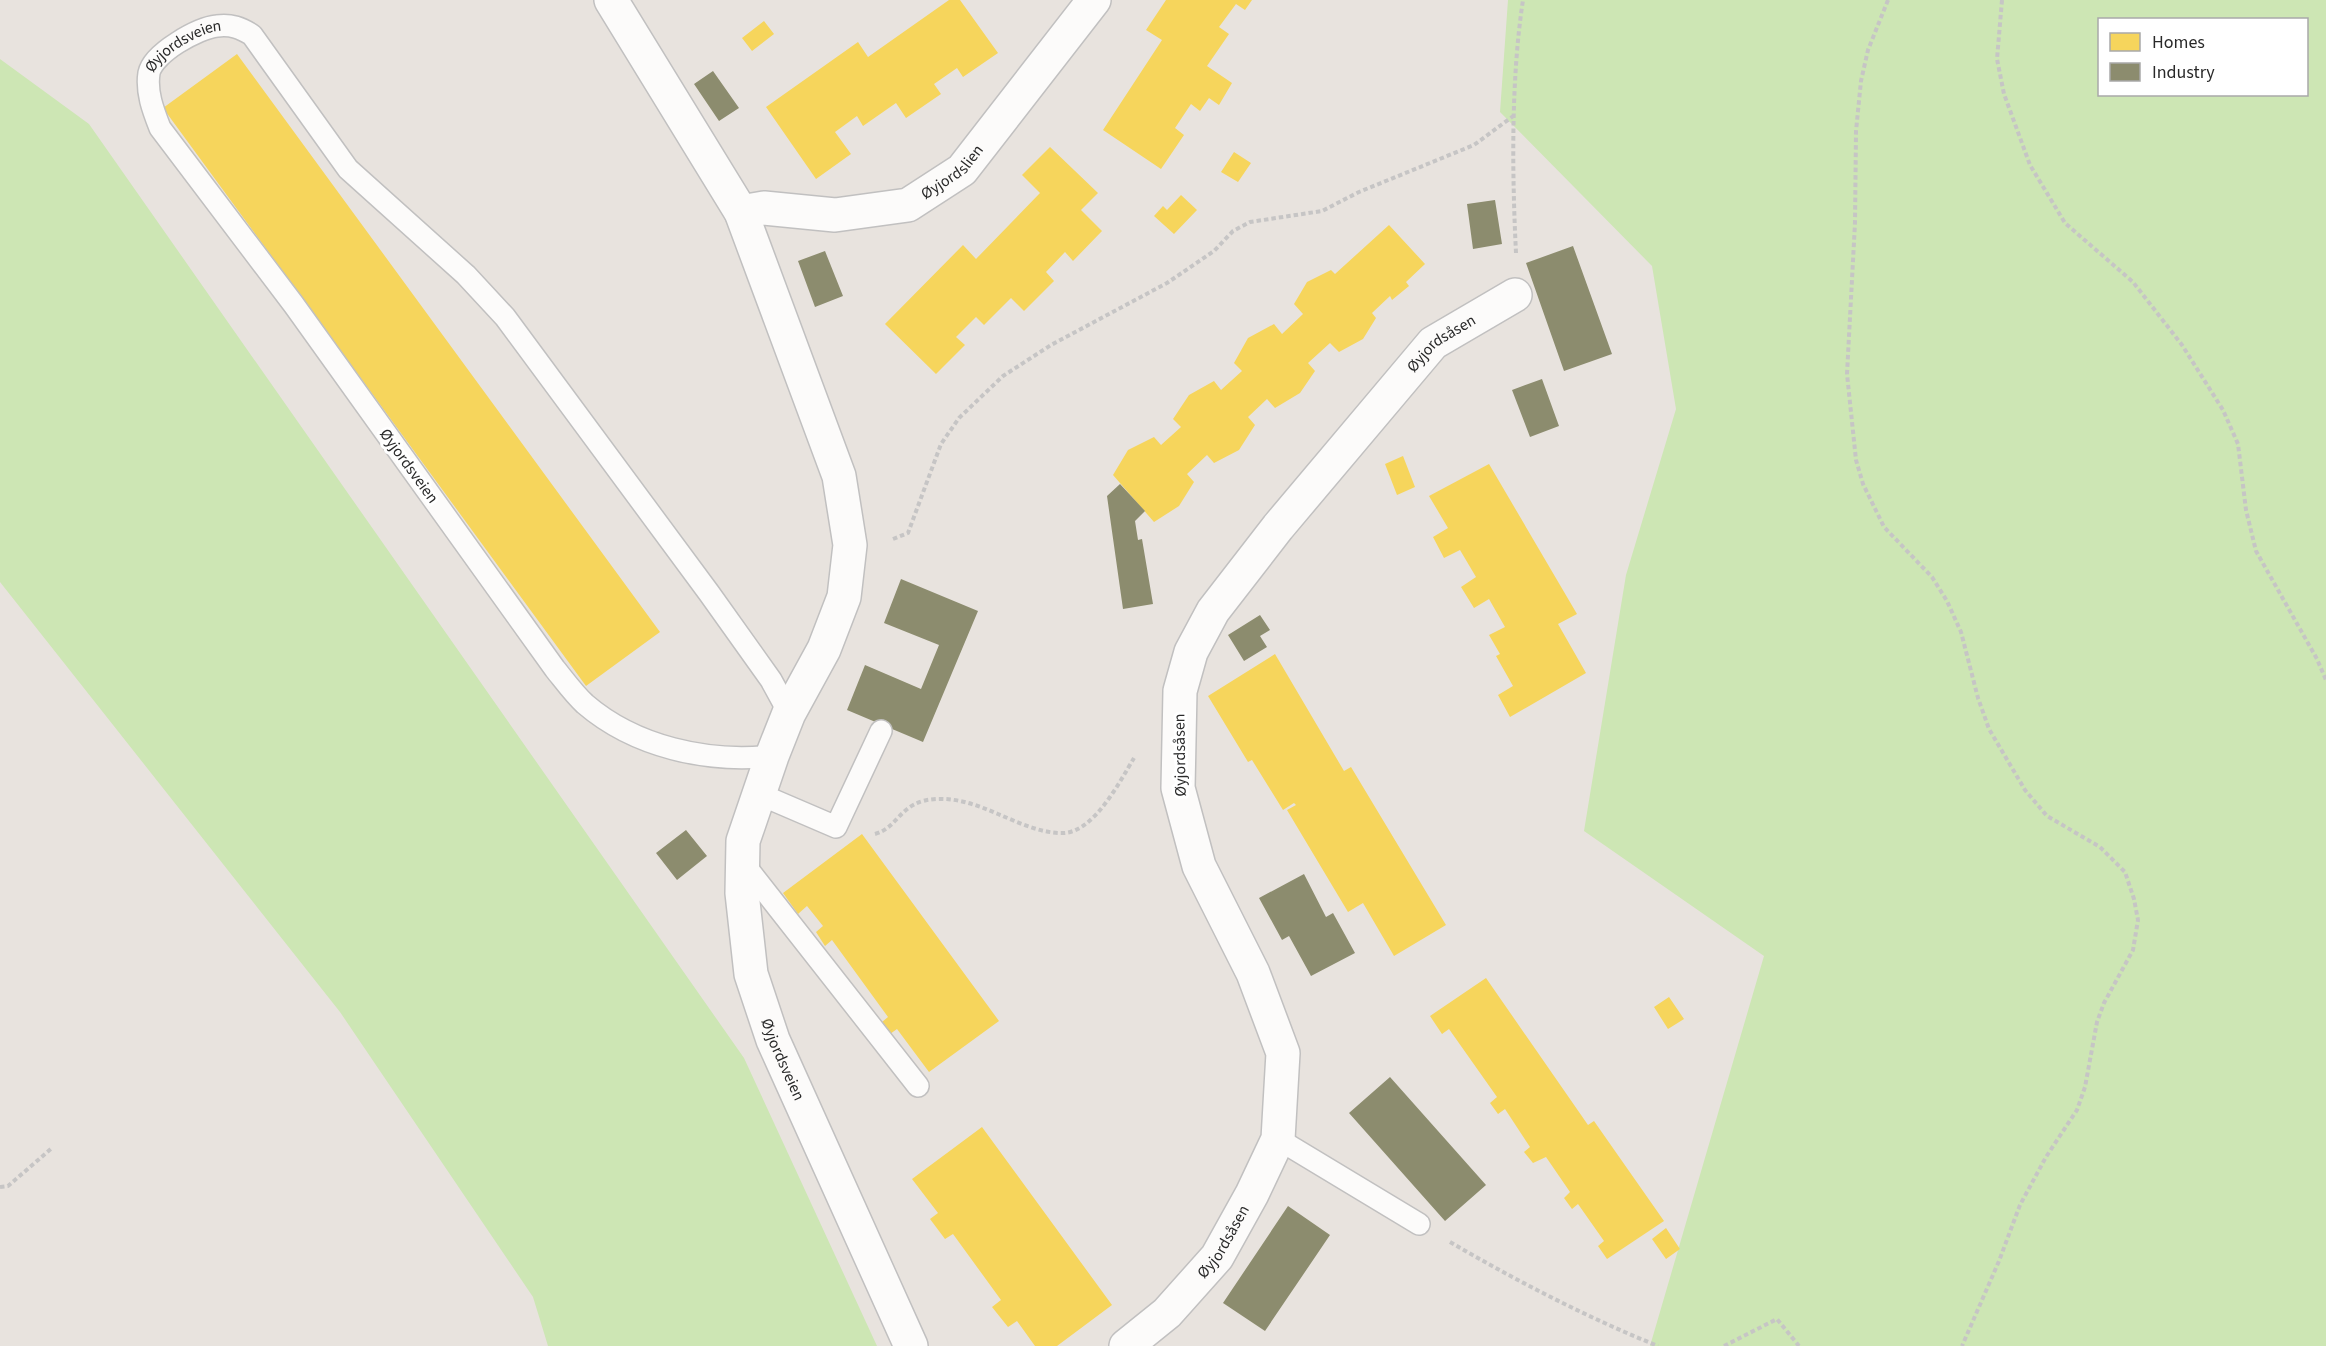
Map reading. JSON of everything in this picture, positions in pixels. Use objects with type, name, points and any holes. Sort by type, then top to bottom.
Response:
[{"type":"street","name":"Øyjordsveien","points":[[611,0],[741,212],[811,394],[839,476],[850,545],[844,597],[824,649],[789,713],[772,756],[743,841],[742,894],[751,974],[773,1040],[910,1346]]},
{"type":"street","name":"Øyjordslien","points":[[741,212],[764,208],[835,215],[908,205],[962,170],[1094,0]]},
{"type":"street","name":"Øyjordsåsen","points":[[1126,1346],[1167,1313],[1217,1257],[1252,1194],[1278,1139],[1283,1053],[1253,972],[1199,866],[1178,788],[1180,691],[1191,652],[1213,611],[1271,536],[1433,343],[1515,295]]},
{"type":"lane","name":"Øyjordsveien","points":[[772,756],[720,759],[680,750],[642,739],[607,721],[583,702],[555,669],[294,305],[160,128],[149,94],[150,70],[163,54],[184,38],[215,26],[237,26],[252,35],[348,169],[466,275],[505,317],[710,593],[771,680],[789,713]]},
{"type":"lane","points":[[759,794],[836,827],[881,731]]},
{"type":"lane","points":[[743,863],[918,1086]]},
{"type":"lane","points":[[1278,1139],[1419,1224]]},
{"type":"path","points":[[1515,295],[1518,29],[1522,0]]},
{"type":"path","points":[[1888,0],[1868,50],[1861,81],[1857,132],[1847,374],[1857,460],[1863,484],[1884,526],[1932,577],[1947,601],[1961,632],[1978,698],[1989,729],[2025,790],[2047,816],[2100,847],[2125,872],[2138,920],[2133,950],[2104,1003],[2097,1022],[2085,1087],[2077,1110],[2046,1157],[2020,1205],[2000,1261],[1962,1346]]},
{"type":"path","points":[[2002,0],[1998,58],[2004,94],[2030,165],[2065,223],[2133,282],[2182,345],[2223,410],[2238,444],[2246,510],[2256,551],[2317,659],[2326,680]]},
{"type":"path","points":[[850,545],[899,538],[908,533],[941,444],[947,435],[959,418],[1003,376],[1022,363],[1167,283],[1214,251],[1233,231],[1250,222],[1322,211],[1359,192],[1474,145],[1516,114]]},
{"type":"path","points":[[836,827],[874,835],[886,831],[898,815],[917,802],[952,799],[976,805],[1021,824],[1066,833],[1078,828],[1097,813],[1139,748]]},
{"type":"path","points":[[0,1187],[8,1186],[52,1148]]},
{"type":"path","points":[[1419,1224],[1500,1271],[1618,1330],[1658,1346]]},
{"type":"path","points":[[1724,1346],[1777,1319],[1799,1346]]},
{"type":"green space","points":[[1508,0],[2326,0],[2326,1346],[1650,1346],[1764,956],[1584,831],[1626,575],[1676,409],[1652,266],[1500,112]]},
{"type":"green space","points":[[0,59],[89,124],[744,1058],[877,1346],[548,1346],[533,1297],[340,1012],[0,582]]},
{"type":"building: Homes","points":[[949,0],[960,0],[998,53],[963,77],[957,68],[934,84],[941,94],[906,118],[896,103],[863,126],[857,116],[835,132],[851,154],[816,179],[766,107],[858,42],[868,57]]},
{"type":"building: Homes","points":[[1166,0],[1252,0],[1245,10],[1236,4],[1219,27],[1229,34],[1207,66],[1232,83],[1219,105],[1209,98],[1200,111],[1191,104],[1175,128],[1184,135],[1161,169],[1103,130],[1162,40],[1146,30]]},
{"type":"building: Homes","points":[[764,21],[774,34],[752,51],[742,38]]},
{"type":"building: Homes","points":[[237,54],[660,632],[586,686],[163,108]]},
{"type":"building: Homes","points":[[1050,147],[1098,193],[1081,210],[1102,231],[1073,261],[1065,252],[1046,272],[1054,281],[1024,311],[1011,298],[984,325],[976,317],[956,337],[965,345],[936,374],[885,324],[963,245],[976,259],[1040,193],[1022,175]]},
{"type":"building: Homes","points":[[1234,152],[1251,163],[1238,182],[1221,172]]},
{"type":"building: Homes","points":[[1181,195],[1197,210],[1174,234],[1154,216],[1163,206],[1167,210]]},
{"type":"building: Homes","points":[[1389,225],[1425,264],[1406,282],[1409,286],[1392,300],[1390,296],[1372,313],[1376,318],[1363,339],[1339,352],[1330,343],[1308,363],[1315,371],[1300,393],[1275,408],[1267,399],[1248,417],[1255,425],[1239,450],[1214,463],[1207,455],[1187,474],[1194,482],[1179,506],[1154,522],[1113,475],[1128,450],[1154,437],[1161,445],[1181,427],[1173,419],[1189,395],[1214,381],[1221,390],[1242,371],[1234,363],[1248,338],[1274,324],[1282,334],[1303,314],[1294,304],[1307,282],[1331,270],[1335,274]]},
{"type":"building: Homes","points":[[1403,456],[1415,487],[1397,495],[1385,464]]},
{"type":"building: Homes","points":[[1489,464],[1577,614],[1558,624],[1586,673],[1510,717],[1498,695],[1513,686],[1496,656],[1500,654],[1489,635],[1505,627],[1489,599],[1474,608],[1461,587],[1476,577],[1460,550],[1444,558],[1433,537],[1448,528],[1429,496]]},
{"type":"building: Homes","points":[[1275,654],[1344,771],[1351,767],[1446,925],[1394,956],[1363,903],[1348,912],[1287,810],[1296,805],[1294,803],[1283,810],[1252,760],[1248,762],[1208,696]]},
{"type":"building: Homes","points":[[862,834],[999,1021],[929,1072],[897,1029],[890,1034],[882,1022],[888,1017],[832,940],[825,946],[816,932],[823,926],[807,906],[798,914],[783,893]]},
{"type":"building: Homes","points":[[1486,978],[1588,1125],[1594,1121],[1664,1221],[1607,1259],[1598,1246],[1604,1241],[1578,1204],[1572,1209],[1564,1198],[1570,1192],[1546,1157],[1533,1163],[1524,1152],[1530,1147],[1505,1109],[1498,1114],[1490,1103],[1497,1097],[1449,1029],[1442,1034],[1430,1016]]},
{"type":"building: Homes","points":[[1669,997],[1684,1019],[1668,1029],[1654,1007]]},
{"type":"building: Homes","points":[[982,1127],[1112,1305],[1057,1346],[1035,1346],[1017,1321],[1008,1327],[992,1307],[1001,1300],[953,1234],[945,1239],[930,1219],[938,1213],[912,1179]]},
{"type":"building: Homes","points":[[1666,1228],[1680,1249],[1666,1259],[1652,1239]]},
{"type":"building: Industry","points":[[713,71],[739,108],[719,121],[694,84]]},
{"type":"building: Industry","points":[[1495,200],[1502,244],[1473,249],[1467,204]]},
{"type":"building: Industry","points":[[1573,246],[1612,354],[1564,371],[1526,263]]},
{"type":"building: Industry","points":[[825,251],[843,296],[815,307],[798,261]]},
{"type":"building: Industry","points":[[1542,379],[1559,426],[1530,437],[1512,390]]},
{"type":"building: Industry","points":[[1120,484],[1145,511],[1135,521],[1138,540],[1142,539],[1153,604],[1123,609],[1107,496]]},
{"type":"building: Industry","points":[[901,579],[978,611],[923,742],[847,710],[865,665],[921,689],[939,645],[884,623]]},
{"type":"building: Industry","points":[[1260,615],[1270,630],[1260,636],[1267,647],[1244,661],[1228,635]]},
{"type":"building: Industry","points":[[686,830],[707,856],[677,880],[656,853]]},
{"type":"building: Industry","points":[[1304,874],[1326,917],[1333,913],[1355,953],[1311,976],[1289,936],[1282,940],[1259,898]]},
{"type":"building: Industry","points":[[1390,1077],[1486,1185],[1445,1221],[1349,1113]]},
{"type":"building: Industry","points":[[1288,1206],[1330,1235],[1265,1331],[1223,1303]]}]
